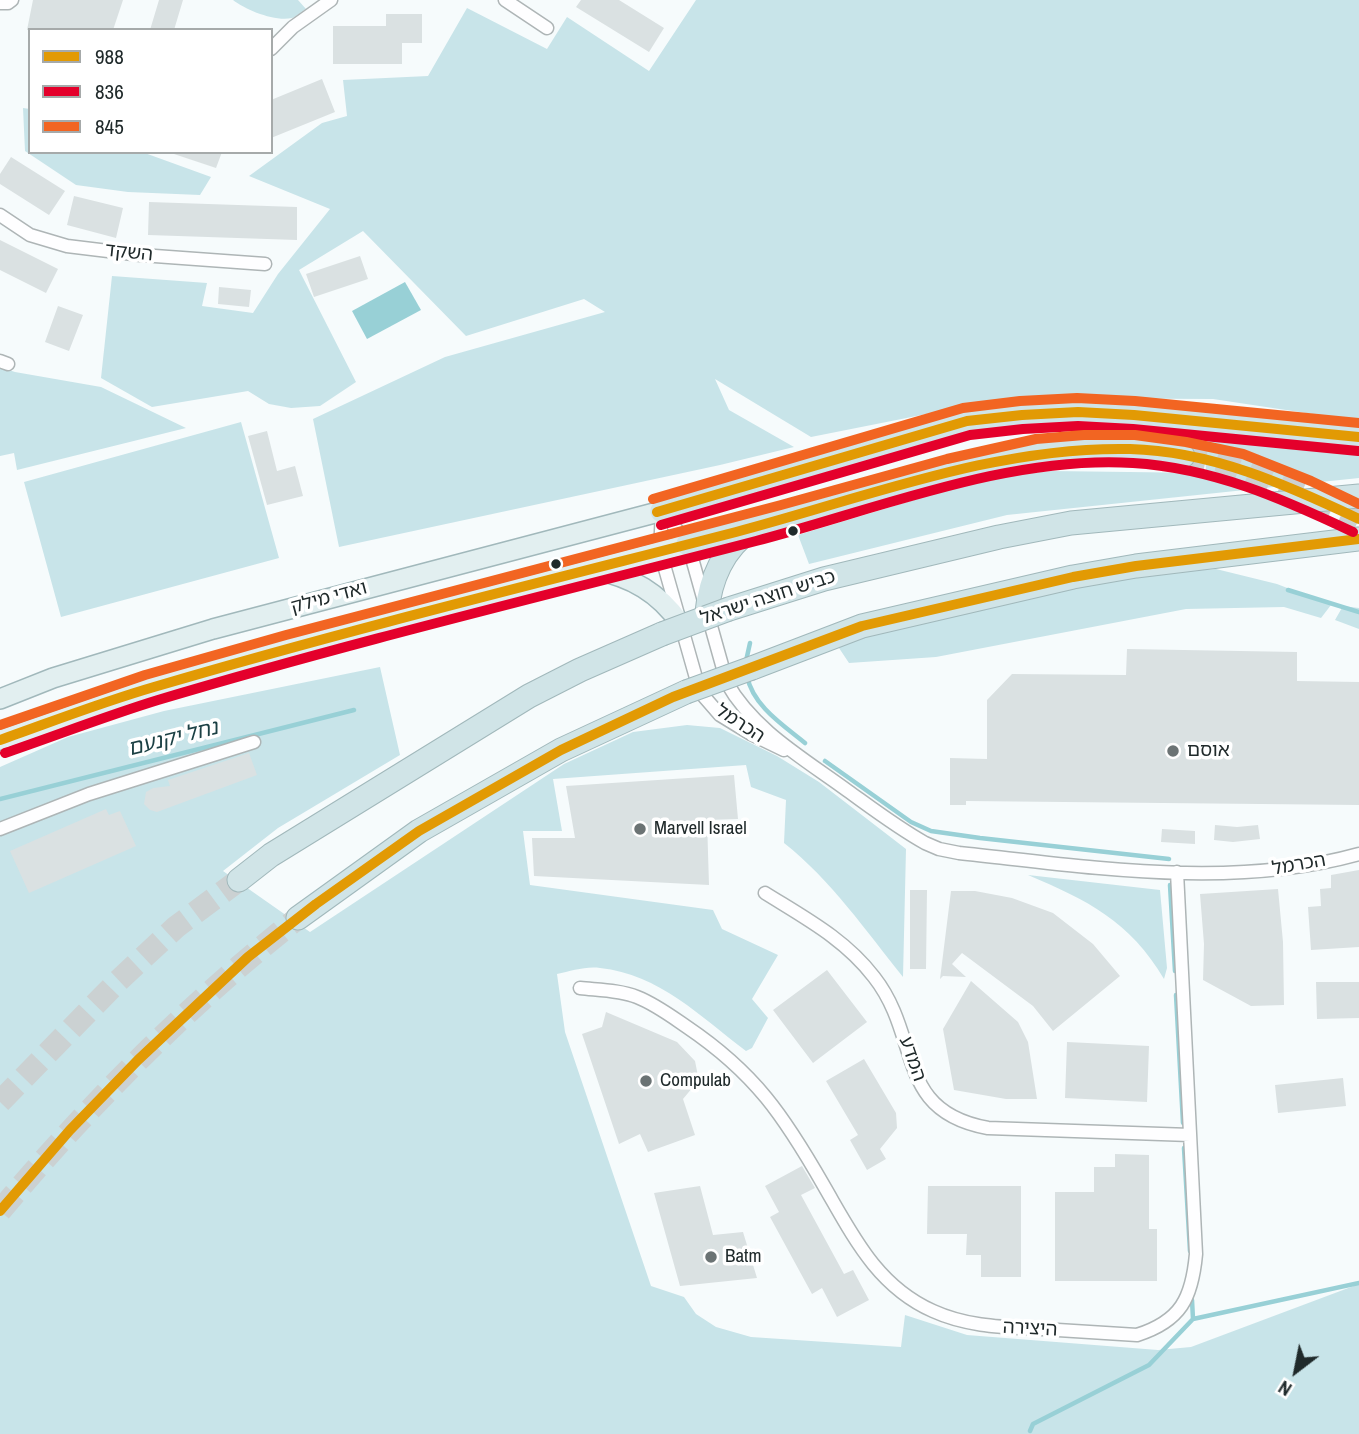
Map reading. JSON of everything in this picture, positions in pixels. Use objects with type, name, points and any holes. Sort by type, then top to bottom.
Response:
[{"type":"highway","points":[[663,511],[967,421],[1008,416],[1078,412],[1133,415],[1359,437]]},
{"type":"highway","points":[[688,544],[951,472],[1039,453],[1135,449],[1182,456]]},
{"type":"highway","name":"כביש חוצה ישראל","points":[[239,880],[271,855],[529,696],[671,629],[718,611],[824,579],[999,537],[1071,523],[1359,496]]},
{"type":"highway","points":[[718,611],[711,587],[727,553],[744,534],[755,527]]},
{"type":"highway","points":[[298,918],[419,831],[561,750],[686,692],[862,626],[1073,577],[1136,566],[1359,539]]},
{"type":"main road","name":"ואדי מילק","points":[[0,699],[53,678],[213,629],[663,511]]},
{"type":"main road","name":"ואדי מילק","points":[[0,740],[150,688],[312,642],[688,544]]},
{"type":"main road","points":[[591,569],[609,572],[644,586],[659,597],[671,629]]},
{"type":"street","points":[[0,3],[12,0]]},
{"type":"street","points":[[273,47],[293,27],[331,0]]},
{"type":"street","points":[[505,0],[547,28]]},
{"type":"street","name":"השקד","points":[[0,215],[30,235],[67,246],[141,255],[265,264]]},
{"type":"street","name":"הכרמל","points":[[663,511],[688,544],[718,611],[723,672],[733,693],[758,722],[809,762],[911,835],[939,849],[999,858],[1177,872],[1261,872],[1358,855]]},
{"type":"street","name":"הכרמל","points":[[663,511],[660,551],[671,629],[708,704],[733,724],[809,762]]},
{"type":"street","points":[[0,829],[89,794],[254,742]]},
{"type":"street","name":"היצירה","points":[[580,988],[636,996],[666,1012],[743,1070],[792,1130],[863,1253],[881,1275],[930,1310],[962,1323],[1137,1335],[1157,1329],[1176,1315],[1188,1296],[1194,1278],[1196,1254],[1177,872]]},
{"type":"street","name":"המדע","points":[[765,893],[852,950],[876,979],[898,1018],[920,1086],[932,1104],[945,1115],[965,1124],[988,1128],[1190,1135]]},
{"type":"shaded area","points":[[233,0],[298,0],[306,9],[292,18],[285,19],[269,17],[245,8]]},
{"type":"shaded area","points":[[696,0],[1359,0],[1359,421],[1213,399],[1007,398],[811,437],[715,379],[729,410],[794,447],[339,547],[313,419],[445,357],[605,312],[584,299],[466,336],[363,231],[299,270],[356,382],[320,406],[291,408],[269,404],[248,391],[152,407],[101,378],[112,276],[207,283],[202,306],[253,313],[278,274],[330,209],[249,176],[322,123],[347,116],[343,80],[428,76],[467,8],[547,49],[567,17],[649,71]]},
{"type":"shaded area","points":[[23,108],[28,109],[28,153],[25,151]]},
{"type":"shaded area","points":[[30,154],[148,154],[211,177],[200,195],[128,192],[76,185]]},
{"type":"shaded area","points":[[0,367],[101,387],[186,428],[17,470],[14,453],[0,456]]},
{"type":"shaded area","points":[[241,422],[279,558],[61,617],[24,482]]},
{"type":"shaded area","points":[[1205,437],[1359,448],[1359,478],[1007,515],[809,564],[798,535],[987,478],[1051,471],[1206,473]]},
{"type":"shaded area","points":[[1216,569],[1277,584],[1331,605],[1321,618],[1284,607],[1186,609],[936,657],[849,663],[837,645],[1025,597],[1120,579]]},
{"type":"shaded area","points":[[1343,606],[1359,608],[1359,629],[1335,620]]},
{"type":"shaded area","points":[[380,667],[400,755],[278,828],[223,871],[310,932],[564,764],[633,732],[687,725],[720,728],[777,756],[819,782],[906,849],[903,977],[833,890],[784,843],[786,800],[751,787],[746,765],[553,779],[562,831],[523,831],[530,885],[713,910],[722,929],[778,955],[752,999],[768,1018],[752,1048],[746,1051],[696,1011],[641,979],[621,972],[595,968],[557,974],[565,1032],[651,1286],[684,1297],[696,1314],[716,1327],[751,1337],[901,1347],[905,1315],[967,1335],[1158,1350],[1191,1347],[1359,1284],[1359,1434],[0,1434],[0,767],[68,737],[164,711]]},
{"type":"shaded area","points":[[1028,875],[1160,890],[1167,968],[1164,979],[1151,959],[1122,927],[1088,904]]},
{"type":"water","points":[[405,282],[421,310],[367,339],[352,311]]},
{"type":"building","points":[[33,0],[123,0],[114,28],[27,30]]},
{"type":"building","points":[[159,0],[183,0],[175,28],[151,28]]},
{"type":"building","points":[[581,0],[619,0],[664,28],[649,52],[576,7]]},
{"type":"building","points":[[386,14],[422,14],[422,43],[402,43],[402,64],[333,64],[333,26],[386,26]]},
{"type":"building","points":[[322,79],[335,112],[273,137],[273,99]]},
{"type":"building","points":[[174,154],[221,154],[216,168]]},
{"type":"building","points":[[11,157],[65,191],[49,215],[0,184],[0,174]]},
{"type":"building","points":[[74,196],[123,208],[116,238],[67,225]]},
{"type":"building","points":[[149,202],[297,207],[297,240],[148,235]]},
{"type":"building","points":[[0,240],[58,269],[46,293],[0,270]]},
{"type":"building","points":[[360,256],[368,279],[314,297],[306,274]]},
{"type":"building","points":[[219,287],[251,290],[249,307],[218,304]]},
{"type":"building","points":[[58,306],[83,315],[69,351],[45,342]]},
{"type":"building","points":[[267,431],[277,471],[295,466],[303,496],[267,505],[248,436]]},
{"type":"building","name":"אוסם","points":[[1127,649],[1297,652],[1297,681],[1359,682],[1359,805],[966,801],[966,805],[950,805],[950,758],[987,759],[987,700],[1012,674],[1126,675]]},
{"type":"building","points":[[249,753],[257,775],[157,812],[144,804],[146,792],[153,788],[170,786],[168,780]]},
{"type":"building","name":"Marvell Israel","points":[[734,775],[738,819],[707,820],[709,885],[534,876],[532,838],[575,838],[566,786]]},
{"type":"building","points":[[106,809],[109,815],[120,811],[136,846],[29,893],[10,851]]},
{"type":"building","points":[[1215,825],[1258,825],[1260,839],[1233,842],[1214,840]]},
{"type":"building","points":[[1162,829],[1195,831],[1195,844],[1161,842]]},
{"type":"building","points":[[1359,870],[1359,947],[1311,950],[1308,907],[1321,906],[1320,889],[1331,888],[1331,875]]},
{"type":"building","points":[[1278,889],[1283,942],[1284,1005],[1251,1006],[1203,980],[1204,944],[1200,894]]},
{"type":"building","points":[[910,890],[927,890],[926,969],[910,969]]},
{"type":"building","points":[[951,891],[975,891],[1012,898],[1053,913],[1093,944],[1120,976],[1053,1031],[1033,1006],[962,953],[952,964],[966,977],[943,976],[940,979]]},
{"type":"building","points":[[827,970],[867,1022],[813,1063],[773,1010]]},
{"type":"building","points":[[971,981],[1018,1022],[1028,1042],[1037,1099],[1006,1099],[954,1090],[943,1029]]},
{"type":"building","points":[[1316,982],[1359,982],[1359,1018],[1317,1019]]},
{"type":"building","name":"Compulab","points":[[606,1012],[677,1042],[695,1061],[698,1076],[683,1099],[695,1135],[648,1152],[640,1134],[619,1144],[582,1034],[602,1027]]},
{"type":"building","points":[[1067,1042],[1149,1046],[1147,1102],[1065,1098]]},
{"type":"building","points":[[864,1059],[896,1113],[897,1128],[880,1149],[886,1159],[867,1170],[850,1140],[858,1135],[826,1081]]},
{"type":"building","points":[[1343,1078],[1346,1106],[1278,1113],[1275,1085]]},
{"type":"building","points":[[1115,1154],[1149,1155],[1149,1229],[1157,1229],[1157,1281],[1055,1281],[1055,1192],[1094,1192],[1094,1167],[1115,1167]]},
{"type":"building","points":[[802,1166],[815,1188],[801,1195],[844,1274],[853,1270],[869,1300],[837,1317],[822,1288],[812,1294],[770,1217],[779,1212],[765,1186]]},
{"type":"building","name":"Batm","points":[[700,1186],[713,1235],[743,1232],[757,1278],[680,1286],[654,1193]]},
{"type":"building","points":[[928,1186],[1021,1186],[1021,1277],[981,1277],[981,1255],[966,1255],[967,1234],[927,1234]]},
{"type":"waterway","name":"נחל יקנעם","points":[[1288,590],[1359,612]]},
{"type":"waterway","points":[[746,661],[750,643]]},
{"type":"waterway","points":[[747,676],[750,687],[762,706],[805,743]]},
{"type":"waterway","name":"נחל יקנעם","points":[[0,799],[354,710]]},
{"type":"waterway","points":[[825,761],[911,822],[931,831],[1169,859]]},
{"type":"waterway","points":[[1170,885],[1175,971]]},
{"type":"waterway","points":[[1176,995],[1183,1123]]},
{"type":"waterway","points":[[1184,1148],[1190,1251]]},
{"type":"waterway","points":[[1193,1319],[1359,1283]]},
{"type":"waterway","points":[[1030,1431],[1033,1424],[1149,1365],[1193,1319],[1192,1300]]},
{"type":"tunnel","points":[[1183,456],[1238,467],[1359,519]]},
{"type":"tunnel","points":[[0,1102],[117,982],[176,927],[239,880]]},
{"type":"tunnel","points":[[0,1211],[69,1133],[142,1057],[218,985],[298,918]]},
{"type":"transit line","name":"845","points":[[653,499],[963,408],[1020,401],[1077,398],[1135,401],[1359,423]]},
{"type":"transit line","name":"988","points":[[657,512],[967,421],[1022,415],[1078,412],[1134,415],[1359,437]]},
{"type":"transit line","name":"836","points":[[661,525],[970,435],[1023,429],[1078,426],[1133,429],[1358,451]]},
{"type":"transit line","name":"845","points":[[0,725],[145,675],[286,635],[947,459],[1036,439],[1135,435],[1186,442],[1243,454],[1311,481],[1359,504]]},
{"type":"transit line","name":"988","points":[[0,740],[135,693],[299,646],[736,532],[931,477],[1030,456],[1080,450],[1130,449],[1190,456],[1277,482],[1359,519]]},
{"type":"transit line","name":"836","points":[[5,753],[158,700],[306,658],[756,541],[943,487],[1039,467],[1133,463],[1191,471],[1273,497],[1353,532]]},
{"type":"transit line","name":"988","points":[[0,1211],[70,1130],[138,1060],[248,957],[316,904],[419,831],[561,750],[673,697],[862,626],[1073,577],[1136,566],[1359,539]]},
{"type":"place","name":"אוסם","points":[[1173,751]]},
{"type":"place","name":"Marvell Israel","points":[[640,829]]},
{"type":"place","name":"Compulab","points":[[646,1081]]},
{"type":"place","name":"Batm","points":[[711,1257]]}]
